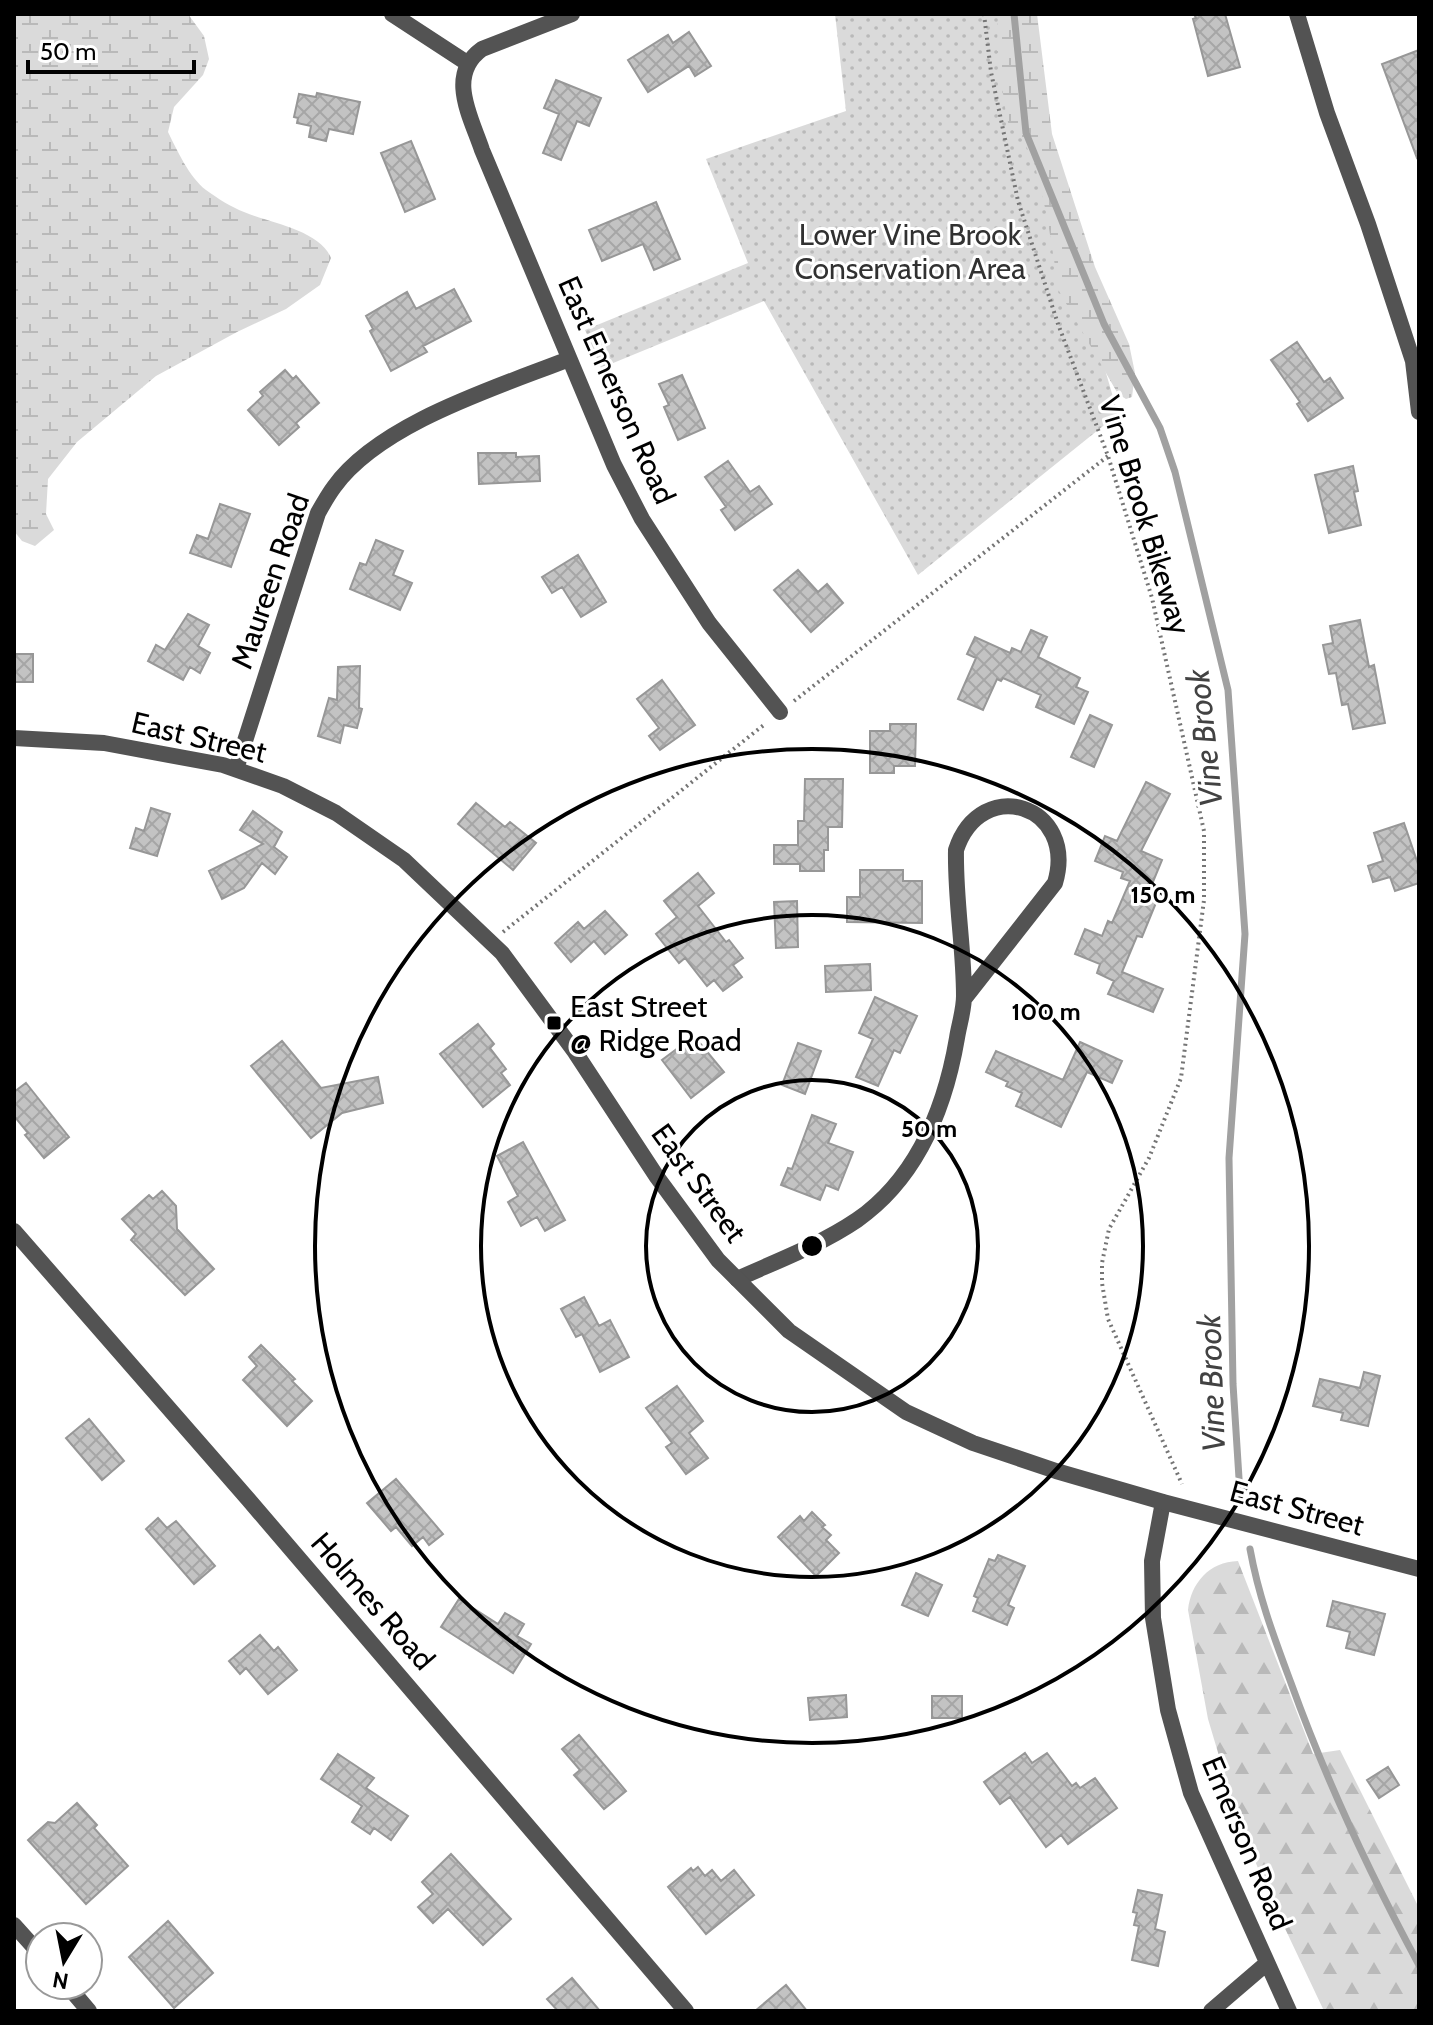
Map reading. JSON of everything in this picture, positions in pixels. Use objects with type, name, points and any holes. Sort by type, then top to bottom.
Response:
[{"type":"street","points":[[392,14],[467,63],[482,49],[572,14]]},
{"type":"street","points":[[1297,14],[1327,113],[1413,361],[1419,412]]},
{"type":"street","name":"East Emerson Road","points":[[467,63],[462,89],[482,150],[614,465],[642,519],[709,623],[780,712]]},
{"type":"street","name":"Maureen Road","points":[[236,769],[318,513],[335,485],[366,454],[399,432],[460,403],[569,359]]},
{"type":"street","name":"East Street","points":[[14,738],[104,743],[236,769],[283,786],[347,821],[404,860],[502,953],[575,1052],[657,1177],[718,1260],[789,1331],[906,1412],[998,1453],[1163,1502],[1419,1569]]},
{"type":"street","points":[[737,1279],[807,1248],[859,1219],[886,1195],[911,1164],[930,1132],[942,1101],[952,1069],[964,999],[956,850],[961,833],[973,819],[988,810],[1006,806],[1024,809],[1040,817],[1056,839],[1060,866],[1055,883],[964,999]]},
{"type":"street","name":"Holmes Road","points":[[14,1231],[259,1511],[686,2011]]},
{"type":"street","name":"Emerson Road","points":[[1163,1502],[1152,1561],[1153,1618],[1168,1710],[1191,1793],[1289,2011]]},
{"type":"street","points":[[1211,2011],[1267,1963]]},
{"type":"path","name":"Vine Brook Bikeway","points":[[984,14],[991,72],[1018,201],[1058,324],[1108,456],[1152,598],[1204,831],[1204,900],[1181,1078],[1149,1158],[1109,1229],[1102,1263],[1108,1319],[1182,1484]]},
{"type":"path","points":[[491,942],[1108,456]]},
{"type":"green space","points":[[14,14],[188,14],[204,36],[209,59],[203,75],[174,107],[168,132],[184,163],[200,185],[219,199],[234,208],[305,234],[325,248],[331,258],[320,285],[286,309],[156,376],[77,442],[48,479],[46,514],[54,530],[35,546],[22,541],[14,531]]},
{"type":"green space","name":"Lower Vine Brook Conservation Area","points":[[835,14],[1001,14],[1118,414],[918,575],[764,301],[601,368],[585,330],[748,263],[706,159],[846,111]]},
{"type":"green space","points":[[998,14],[1037,14],[1052,134],[1095,267],[1129,344],[1135,373],[1132,397],[1126,399],[1118,394],[1059,291],[1047,216],[1034,162],[1023,140],[1009,126],[1006,114],[997,50]]},
{"type":"green space","points":[[1238,1561],[1313,1754],[1340,1750],[1419,1908],[1419,2011],[1324,2011],[1264,1884],[1234,1806],[1208,1719],[1188,1610],[1193,1591],[1203,1576],[1218,1565]]},
{"type":"building","points":[[1194,14],[1225,14],[1240,67],[1208,76]]},
{"type":"building","points":[[689,32],[711,66],[695,76],[689,66],[648,92],[628,60],[668,35],[673,43]]},
{"type":"building","points":[[1419,50],[1419,157],[1417,158],[1382,64]]},
{"type":"building","points":[[556,80],[601,98],[589,126],[577,121],[561,160],[543,153],[559,114],[544,108]]},
{"type":"building","points":[[317,93],[360,102],[353,134],[329,129],[326,141],[309,137],[311,126],[297,123],[298,118],[294,117],[299,94],[316,97]]},
{"type":"building","points":[[411,141],[435,199],[405,212],[381,153]]},
{"type":"building","points":[[656,202],[680,259],[654,270],[643,244],[602,261],[589,230]]},
{"type":"building","points":[[454,289],[471,321],[423,346],[427,352],[391,371],[370,331],[373,329],[366,316],[407,292],[416,309]]},
{"type":"building","points":[[1297,342],[1324,382],[1330,378],[1343,398],[1308,421],[1297,404],[1300,402],[1271,360]]},
{"type":"building","points":[[285,370],[293,379],[296,376],[319,403],[296,423],[299,427],[279,445],[248,410],[263,396],[260,392]]},
{"type":"building","points":[[682,375],[705,428],[678,440],[664,407],[669,405],[659,384]]},
{"type":"building","points":[[478,453],[539,456],[540,481],[479,484]]},
{"type":"building","points":[[728,461],[750,492],[759,486],[772,504],[735,530],[721,510],[726,507],[705,477]]},
{"type":"building","points":[[1353,466],[1358,491],[1354,492],[1361,525],[1329,533],[1315,475]]},
{"type":"building","points":[[220,504],[250,514],[231,567],[190,553],[197,535],[208,539]]},
{"type":"building","points":[[376,540],[403,551],[393,575],[412,583],[400,610],[350,589],[360,563],[366,565]]},
{"type":"building","points":[[578,555],[606,602],[581,617],[562,587],[552,593],[542,577]]},
{"type":"building","points":[[798,570],[818,592],[827,584],[843,603],[811,632],[774,590]]},
{"type":"building","points":[[188,614],[209,625],[198,646],[210,653],[200,673],[190,667],[183,680],[148,661],[156,645],[165,650]]},
{"type":"building","points":[[1360,620],[1369,667],[1374,665],[1385,723],[1353,729],[1348,704],[1342,705],[1336,673],[1329,674],[1323,645],[1333,643],[1330,626]]},
{"type":"building","points":[[1031,630],[1047,637],[1038,657],[1080,678],[1076,687],[1088,692],[1074,724],[1036,707],[1041,695],[1003,678],[1001,681],[997,679],[983,710],[958,699],[976,658],[967,654],[975,637],[1010,653],[1012,648],[1021,652]]},
{"type":"building","points":[[14,654],[33,654],[33,682],[14,682]]},
{"type":"building","points":[[360,666],[359,708],[362,709],[357,728],[344,725],[340,743],[318,736],[329,698],[337,700],[338,667]]},
{"type":"building","points":[[662,680],[695,725],[660,750],[649,736],[659,728],[637,699]]},
{"type":"building","points":[[1090,715],[1112,725],[1094,767],[1071,757]]},
{"type":"building","points":[[890,724],[916,724],[915,766],[894,766],[894,773],[870,773],[870,731],[890,731]]},
{"type":"building","points":[[805,779],[843,779],[842,827],[828,827],[824,871],[800,871],[800,864],[774,864],[774,845],[798,845],[798,821],[804,821]]},
{"type":"building","points":[[1146,782],[1170,794],[1141,851],[1162,860],[1150,889],[1160,893],[1142,937],[1137,936],[1122,972],[1163,989],[1153,1012],[1108,994],[1114,981],[1097,973],[1100,964],[1075,954],[1085,929],[1102,936],[1108,921],[1112,923],[1130,881],[1121,878],[1123,872],[1095,861],[1105,836],[1117,841]]},
{"type":"building","points":[[476,803],[505,827],[510,822],[536,843],[513,870],[458,824]]},
{"type":"building","points":[[151,808],[170,814],[157,856],[130,848],[136,828],[144,831]]},
{"type":"building","points":[[253,811],[282,832],[274,847],[287,857],[275,874],[262,863],[244,888],[222,899],[209,871],[263,844],[240,830]]},
{"type":"building","points":[[1404,823],[1419,867],[1419,883],[1395,891],[1390,877],[1373,882],[1368,866],[1383,861],[1374,833]]},
{"type":"building","points":[[860,870],[903,870],[903,881],[922,881],[922,923],[847,922],[847,897],[860,897]]},
{"type":"building","points":[[698,873],[714,893],[698,906],[743,958],[733,965],[742,977],[723,991],[714,980],[707,986],[685,958],[679,963],[656,934],[677,917],[664,901]]},
{"type":"building","points":[[797,901],[798,947],[776,948],[774,902]]},
{"type":"building","points":[[605,911],[627,935],[605,954],[594,941],[571,962],[555,943],[578,922],[584,929]]},
{"type":"building","points":[[870,964],[871,990],[826,992],[825,966]]},
{"type":"building","points":[[875,997],[917,1016],[900,1053],[894,1050],[878,1086],[856,1077],[873,1039],[859,1033]]},
{"type":"building","points":[[478,1024],[494,1044],[490,1048],[506,1069],[501,1073],[510,1085],[483,1107],[440,1054]]},
{"type":"building","points":[[694,1036],[724,1072],[691,1098],[662,1060]]},
{"type":"building","points":[[282,1041],[321,1088],[378,1077],[383,1103],[342,1113],[311,1138],[251,1066]]},
{"type":"building","points":[[1080,1042],[1122,1061],[1112,1083],[1087,1072],[1061,1127],[1016,1106],[1022,1093],[1006,1086],[1008,1082],[986,1072],[996,1051],[1063,1080]]},
{"type":"building","points":[[798,1043],[821,1051],[805,1094],[782,1085]]},
{"type":"building","points":[[26,1083],[69,1137],[44,1158],[14,1116],[14,1092]]},
{"type":"building","points":[[812,1115],[836,1124],[828,1143],[853,1152],[838,1190],[826,1185],[820,1200],[781,1185],[788,1168],[792,1169]]},
{"type":"building","points":[[523,1142],[565,1220],[545,1231],[537,1217],[521,1226],[508,1202],[518,1196],[497,1156]]},
{"type":"building","points":[[162,1191],[176,1206],[177,1229],[214,1269],[185,1295],[131,1240],[136,1234],[122,1219],[149,1195],[153,1199]]},
{"type":"building","points":[[584,1297],[599,1326],[610,1320],[629,1357],[600,1372],[582,1334],[576,1337],[561,1309]]},
{"type":"building","points":[[261,1345],[312,1401],[287,1426],[243,1380],[257,1366],[249,1357]]},
{"type":"building","points":[[1364,1372],[1380,1376],[1368,1426],[1341,1420],[1343,1413],[1313,1406],[1320,1379],[1360,1388]]},
{"type":"building","points":[[677,1386],[703,1421],[689,1433],[708,1458],[686,1474],[666,1447],[672,1443],[646,1408]]},
{"type":"building","points":[[89,1419],[124,1461],[102,1480],[66,1438]]},
{"type":"building","points":[[396,1479],[443,1534],[429,1545],[423,1537],[412,1546],[396,1527],[391,1531],[367,1503]]},
{"type":"building","points":[[812,1512],[831,1535],[826,1540],[839,1553],[816,1576],[778,1537],[800,1516],[804,1521]]},
{"type":"building","points":[[158,1518],[167,1528],[176,1521],[215,1566],[194,1584],[146,1529]]},
{"type":"building","points":[[998,1555],[1025,1566],[1008,1605],[1014,1608],[1007,1625],[973,1611],[978,1598],[974,1596],[989,1559],[995,1561]]},
{"type":"building","points":[[916,1573],[942,1585],[928,1616],[902,1605]]},
{"type":"building","points":[[459,1599],[498,1624],[505,1613],[524,1624],[517,1636],[531,1644],[513,1673],[441,1627]]},
{"type":"building","points":[[1333,1601],[1385,1614],[1374,1655],[1346,1648],[1350,1632],[1327,1626]]},
{"type":"building","points":[[260,1635],[274,1651],[278,1647],[297,1670],[268,1694],[246,1668],[240,1674],[229,1661]]},
{"type":"building","points":[[846,1695],[847,1717],[810,1720],[808,1698]]},
{"type":"building","points":[[932,1696],[962,1696],[962,1718],[932,1718]]},
{"type":"building","points":[[579,1735],[626,1791],[604,1809],[574,1775],[580,1770],[562,1749]]},
{"type":"building","points":[[1025,1753],[1032,1763],[1047,1753],[1072,1786],[1076,1783],[1080,1788],[1095,1778],[1117,1808],[1068,1844],[1061,1835],[1046,1847],[1010,1797],[1000,1804],[984,1782]]},
{"type":"building","points":[[338,1754],[374,1778],[366,1788],[408,1816],[391,1840],[374,1828],[370,1834],[352,1822],[362,1806],[321,1779]]},
{"type":"building","points":[[1388,1767],[1399,1785],[1379,1798],[1367,1780]]},
{"type":"building","points":[[77,1803],[97,1825],[94,1828],[128,1866],[86,1904],[28,1840],[48,1822],[55,1823]]},
{"type":"building","points":[[451,1854],[511,1919],[483,1945],[448,1909],[433,1923],[418,1907],[433,1894],[422,1882]]},
{"type":"building","points":[[698,1867],[705,1876],[712,1870],[721,1881],[734,1870],[754,1895],[706,1934],[668,1887],[691,1868],[693,1871]]},
{"type":"building","points":[[1138,1890],[1162,1895],[1155,1929],[1165,1932],[1158,1966],[1132,1960],[1139,1926],[1134,1925],[1137,1913],[1133,1912]]},
{"type":"building","points":[[168,1921],[213,1973],[174,2008],[129,1957]]},
{"type":"building","points":[[572,1978],[600,2011],[558,2011],[547,1999]]},
{"type":"building","points":[[786,1985],[807,2011],[755,2011]]},
{"type":"waterway","name":"Vine Brook","points":[[1014,14],[1026,133],[1104,324],[1160,428],[1175,472],[1228,690],[1245,934],[1229,1158],[1233,1384],[1240,1494]]},
{"type":"waterway","name":"Vine Brook","points":[[1250,1549],[1268,1617],[1319,1755],[1366,1861],[1419,1965]]},
{"type":"place","name":"East Street @ Ridge Road","points":[[554,1023]]}]
